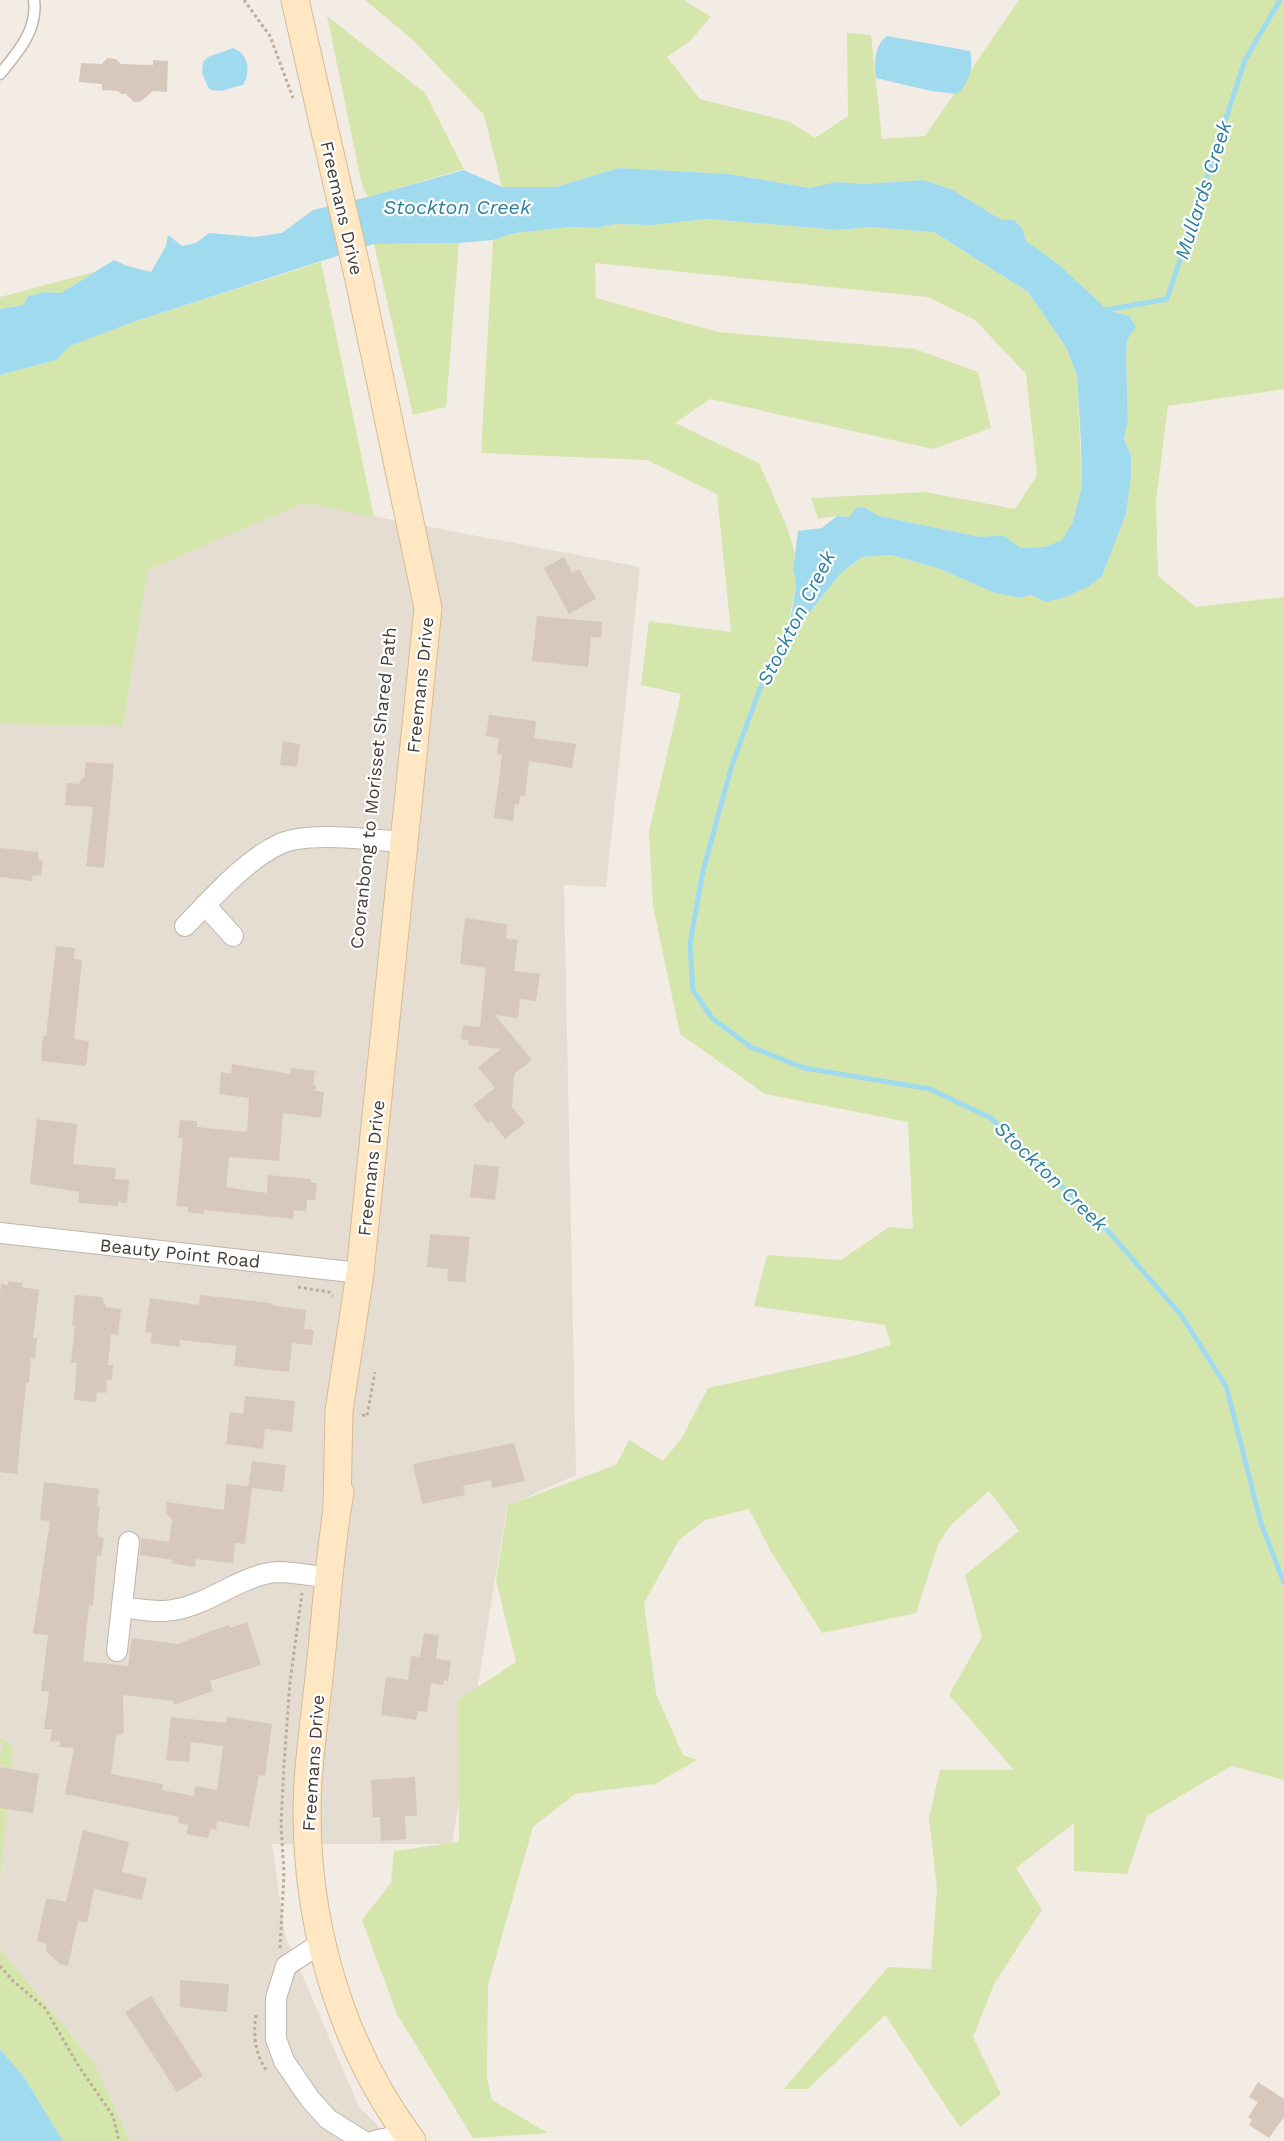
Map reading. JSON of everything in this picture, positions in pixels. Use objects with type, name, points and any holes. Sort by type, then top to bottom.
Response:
[{"type":"main road","name":"Freemans Drive","points":[[295,0],[334,179],[360,284],[428,608],[404,842],[348,1271],[339,1413],[337,1508],[308,1781],[311,1885],[321,1943],[337,1997],[357,2049],[375,2084],[410,2137]]},
{"type":"street","points":[[185,926],[242,869],[280,844],[313,837],[404,842]]},
{"type":"street","points":[[205,906],[233,936]]},
{"type":"street","name":"Beauty Point Road","points":[[0,1233],[348,1271]]},
{"type":"street","points":[[117,1651],[129,1542]]},
{"type":"street","points":[[122,1607],[157,1611],[174,1610],[190,1606],[261,1576],[279,1572],[330,1578]]},
{"type":"street","points":[[321,1943],[286,1966],[276,1998],[276,2039],[284,2061],[310,2099],[328,2119],[363,2141]]},
{"type":"street","points":[[374,2141],[410,2137]]},
{"type":"lane","points":[[0,74],[16,55],[34,23],[34,0]]},
{"type":"path","points":[[244,0],[270,36],[295,102]]},
{"type":"path","points":[[333,1296],[348,1271]]},
{"type":"path","points":[[0,1966],[13,1981],[45,2008],[78,2065],[113,2116],[119,2141]]},
{"type":"shaded area","points":[[304,503],[640,567],[606,887],[564,885],[576,1475],[507,1506],[452,1844],[272,1844],[285,1935],[359,2107],[393,2141],[130,2141],[93,2061],[0,1949],[0,724],[123,726],[148,570]]},
{"type":"green space","points":[[365,0],[684,0],[711,17],[691,40],[667,57],[700,99],[790,122],[815,138],[848,116],[847,33],[871,35],[882,139],[925,136],[1019,0],[1284,0],[1284,389],[1168,406],[1156,502],[1158,576],[1196,607],[1284,597],[1284,1780],[1231,1766],[1147,1816],[1127,1874],[1074,1871],[1074,1823],[1016,1868],[1042,1910],[994,1984],[973,2037],[1001,2094],[960,2127],[885,2015],[808,2089],[784,2089],[888,1967],[931,1969],[937,1889],[929,1818],[940,1770],[1014,1770],[949,1695],[982,1637],[965,1575],[1019,1531],[989,1491],[952,1524],[939,1542],[916,1613],[822,1633],[770,1550],[749,1509],[705,1520],[679,1540],[644,1603],[656,1694],[683,1755],[697,1760],[655,1784],[575,1794],[533,1827],[488,1985],[487,2079],[492,2100],[548,2133],[473,2138],[397,2014],[362,1920],[391,1883],[394,1851],[459,1842],[458,1700],[516,1662],[496,1580],[508,1505],[616,1465],[629,1440],[663,1461],[681,1439],[708,1388],[853,1356],[891,1345],[885,1325],[754,1306],[767,1255],[841,1260],[889,1227],[913,1229],[908,1122],[765,1094],[680,1034],[653,906],[649,832],[681,694],[641,685],[649,621],[731,632],[717,494],[647,460],[481,453],[493,240],[515,233],[570,227],[595,228],[615,224],[652,225],[707,219],[838,230],[870,227],[934,232],[1028,292],[1067,349],[1077,376],[1082,487],[1072,524],[1062,540],[1044,547],[1021,548],[1002,535],[980,537],[879,516],[864,507],[849,517],[818,519],[811,498],[925,492],[1015,509],[1037,475],[1026,374],[975,320],[928,297],[595,263],[596,298],[718,332],[915,349],[978,372],[991,428],[933,449],[710,399],[675,423],[759,463],[787,527],[795,554],[794,596],[784,645],[840,574],[862,557],[891,555],[940,569],[992,592],[1019,598],[1031,595],[1046,602],[1063,598],[1088,587],[1102,576],[1126,514],[1131,477],[1131,455],[1124,439],[1128,420],[1126,356],[1129,316],[1109,311],[1058,264],[1026,241],[1022,228],[1014,220],[1000,219],[953,190],[923,180],[865,184],[835,182],[810,188],[729,174],[619,168],[555,187],[502,187],[484,115],[414,41]]},
{"type":"green space","points":[[327,16],[425,93],[464,169],[368,197],[362,185]]},
{"type":"green space","points":[[459,243],[446,407],[413,415],[374,244]]},
{"type":"green space","points":[[321,262],[374,517],[304,503],[148,570],[123,726],[0,724],[0,375],[56,360],[69,346],[133,322]]},
{"type":"green space","points":[[94,272],[61,293],[45,292],[28,296],[23,305],[0,309],[0,297]]},
{"type":"green space","points":[[0,1737],[13,1747],[0,1878],[0,1807],[5,1766],[0,1765],[0,1755],[4,1746],[0,1742]]},
{"type":"green space","points":[[0,1949],[93,2061],[130,2141],[63,2141],[24,2077],[0,2049]]},
{"type":"water","points":[[887,36],[970,51],[971,69],[965,85],[957,94],[931,91],[876,78],[877,50]]},
{"type":"water","points":[[233,48],[245,59],[248,69],[246,80],[243,85],[223,90],[209,89],[202,73],[203,62],[208,57]]},
{"type":"water","name":"Stockton Creek","points":[[619,168],[729,174],[810,188],[835,182],[865,184],[923,180],[953,190],[1000,219],[1014,220],[1022,228],[1026,241],[1058,264],[1109,311],[1129,316],[1136,327],[1127,340],[1126,356],[1128,420],[1124,439],[1131,455],[1131,477],[1126,514],[1102,576],[1088,587],[1063,598],[1046,602],[1031,595],[1019,598],[992,592],[940,569],[891,555],[862,557],[840,574],[783,646],[794,597],[793,571],[798,531],[822,528],[837,516],[849,517],[856,508],[864,507],[879,516],[980,537],[1002,535],[1021,548],[1044,547],[1062,540],[1072,524],[1082,487],[1081,442],[1077,376],[1067,349],[1028,292],[934,232],[870,227],[838,230],[707,219],[652,225],[615,224],[595,228],[570,227],[515,233],[493,240],[459,243],[374,244],[133,322],[70,346],[56,360],[0,375],[0,309],[23,305],[28,296],[45,292],[61,293],[114,260],[151,272],[166,246],[168,235],[182,246],[196,243],[209,233],[255,237],[282,233],[313,210],[464,170],[502,187],[555,187]]},
{"type":"water","points":[[0,2049],[24,2077],[63,2141],[0,2141]]},
{"type":"building","points":[[107,58],[116,59],[121,64],[153,65],[153,60],[168,61],[167,92],[153,91],[140,102],[134,102],[126,94],[118,91],[102,90],[102,84],[79,82],[81,63],[102,64]]},
{"type":"building","points":[[564,557],[572,573],[579,569],[596,599],[569,614],[544,568]]},
{"type":"building","points":[[537,616],[602,622],[601,638],[591,637],[588,667],[532,661]]},
{"type":"building","points":[[489,715],[536,721],[534,738],[576,744],[572,768],[529,761],[525,797],[520,796],[519,805],[515,804],[513,821],[494,818],[502,755],[497,754],[499,738],[486,736]]},
{"type":"building","points":[[283,741],[300,744],[297,767],[280,765]]},
{"type":"building","points":[[86,762],[114,764],[104,868],[86,866],[93,807],[65,805],[67,783],[80,784],[81,778],[84,778]]},
{"type":"building","points":[[0,848],[38,852],[38,859],[43,861],[41,875],[33,876],[32,881],[0,877]]},
{"type":"building","points":[[465,918],[507,924],[506,938],[518,940],[514,971],[540,974],[536,1001],[520,999],[518,1018],[495,1015],[532,1060],[514,1074],[512,1107],[525,1123],[505,1139],[491,1121],[488,1124],[473,1105],[495,1088],[478,1067],[501,1049],[468,1045],[469,1040],[461,1039],[463,1025],[480,1027],[486,968],[460,964]]},
{"type":"building","points":[[56,946],[75,948],[74,959],[82,960],[74,1039],[89,1041],[86,1066],[41,1061]]},
{"type":"building","points":[[232,1064],[290,1074],[291,1068],[315,1071],[313,1085],[316,1085],[315,1091],[324,1092],[321,1118],[283,1113],[279,1161],[229,1157],[226,1187],[267,1193],[268,1175],[311,1179],[311,1183],[317,1183],[315,1200],[307,1200],[306,1211],[294,1210],[293,1219],[204,1210],[203,1214],[188,1212],[188,1207],[176,1206],[183,1138],[178,1138],[180,1120],[197,1121],[197,1127],[247,1132],[249,1098],[219,1094],[221,1072],[231,1074]]},
{"type":"building","points":[[37,1119],[77,1124],[73,1164],[116,1168],[115,1179],[129,1180],[127,1203],[118,1202],[118,1206],[78,1203],[79,1192],[30,1184]]},
{"type":"building","points":[[474,1164],[499,1167],[495,1200],[470,1197]]},
{"type":"building","points":[[430,1234],[470,1237],[465,1282],[447,1281],[448,1269],[427,1267]]},
{"type":"building","points":[[8,1281],[23,1283],[22,1287],[39,1290],[33,1338],[37,1338],[35,1358],[31,1358],[29,1383],[26,1383],[17,1474],[0,1472],[0,1295],[1,1284],[8,1285]]},
{"type":"building","points":[[75,1295],[102,1297],[106,1307],[121,1309],[118,1335],[111,1334],[108,1365],[113,1365],[112,1380],[107,1379],[106,1393],[97,1392],[96,1402],[74,1400],[77,1363],[71,1363],[75,1326],[72,1326]]},
{"type":"building","points":[[200,1295],[271,1303],[271,1305],[306,1310],[304,1329],[314,1330],[312,1345],[292,1343],[289,1372],[234,1366],[236,1346],[180,1340],[179,1347],[150,1343],[152,1333],[145,1332],[150,1298],[199,1305]]},
{"type":"building","points":[[245,1396],[295,1401],[292,1432],[265,1429],[263,1449],[226,1444],[230,1412],[243,1414]]},
{"type":"building","points":[[514,1443],[525,1481],[492,1488],[491,1480],[463,1486],[465,1495],[422,1504],[413,1464]]},
{"type":"building","points":[[252,1461],[286,1465],[283,1492],[252,1488],[245,1544],[235,1543],[233,1563],[196,1559],[195,1567],[171,1563],[173,1560],[140,1555],[141,1538],[169,1542],[172,1520],[166,1513],[167,1502],[224,1510],[226,1484],[248,1486]]},
{"type":"building","points":[[44,1482],[99,1489],[97,1532],[98,1537],[104,1538],[101,1556],[97,1556],[93,1606],[89,1605],[83,1661],[128,1666],[132,1638],[178,1644],[229,1625],[230,1628],[247,1622],[261,1665],[210,1681],[213,1691],[173,1705],[173,1701],[123,1695],[124,1733],[116,1736],[111,1774],[163,1784],[162,1790],[194,1796],[195,1786],[217,1790],[223,1746],[191,1742],[189,1762],[166,1760],[171,1717],[226,1723],[227,1717],[272,1724],[265,1776],[259,1775],[249,1827],[217,1821],[216,1830],[210,1829],[208,1838],[186,1834],[188,1825],[178,1823],[179,1817],[65,1794],[74,1748],[59,1747],[60,1741],[50,1742],[52,1729],[44,1729],[49,1692],[41,1691],[48,1635],[33,1634],[50,1521],[40,1520]]},
{"type":"building","points":[[424,1633],[439,1635],[436,1659],[451,1661],[448,1681],[444,1680],[443,1685],[431,1683],[427,1712],[418,1711],[416,1720],[381,1715],[386,1677],[408,1680],[411,1656],[420,1657]]},
{"type":"building","points":[[0,1767],[39,1774],[33,1813],[0,1808]]},
{"type":"building","points":[[415,1777],[417,1816],[405,1816],[406,1839],[381,1841],[380,1817],[373,1817],[371,1780]]},
{"type":"building","points":[[83,1830],[129,1842],[122,1872],[147,1878],[142,1900],[94,1889],[87,1923],[78,1921],[68,1966],[60,1964],[46,1951],[47,1944],[37,1941],[46,1898],[66,1902]]},
{"type":"building","points":[[180,1980],[229,1984],[227,2012],[180,2007]]},
{"type":"building","points":[[151,1996],[203,2076],[177,2092],[125,2012]]},
{"type":"building","points":[[1258,2082],[1284,2099],[1284,2117],[1269,2138],[1249,2125],[1252,2120],[1248,2117],[1258,2102],[1249,2097]]},
{"type":"waterway","name":"Mullards Creek","points":[[1100,311],[1167,299],[1245,60],[1280,0]]},
{"type":"waterway","name":"Stockton Creek","points":[[785,641],[759,691],[732,765],[703,871],[690,944],[693,990],[712,1018],[751,1047],[804,1068],[930,1089],[991,1118],[1046,1173],[1096,1217],[1181,1315],[1226,1386],[1261,1523],[1284,1583]]}]
